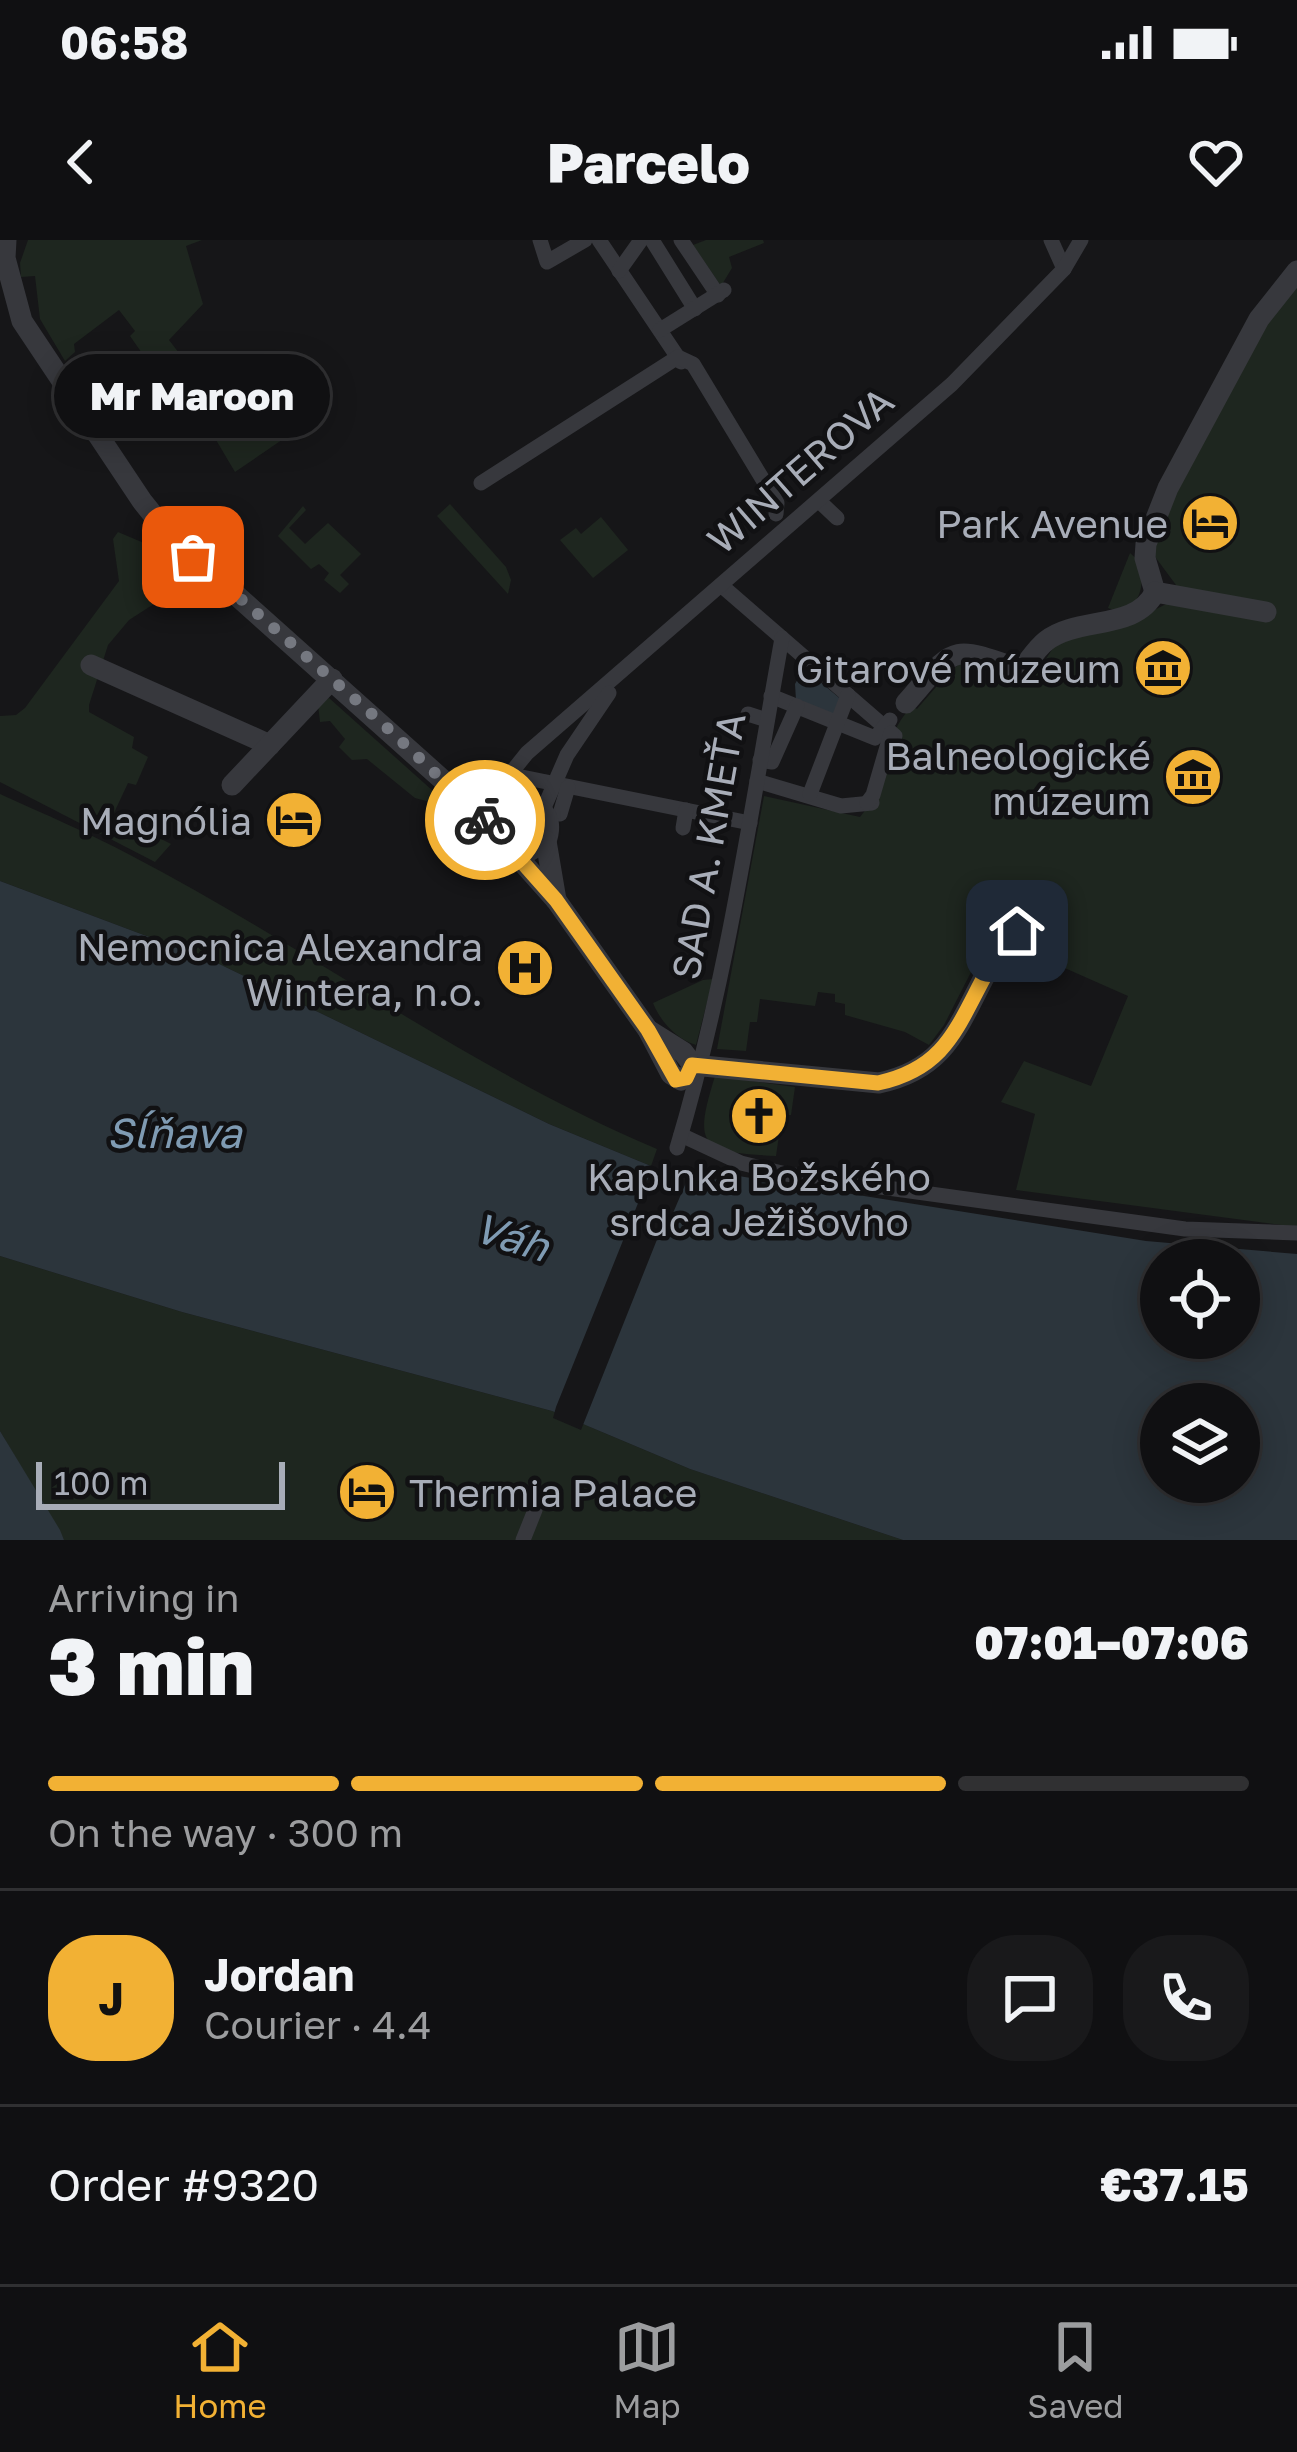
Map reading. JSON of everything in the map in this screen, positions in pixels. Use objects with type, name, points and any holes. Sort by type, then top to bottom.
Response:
[{"type":"street","points":[[6,240],[8,273],[22,321],[142,501],[170,536],[222,585],[475,800],[556,900],[648,1030],[683,1052],[690,1070],[691,1102]]},
{"type":"street","points":[[8,273],[22,240]]},
{"type":"street","points":[[540,240],[545,264],[584,240]]},
{"type":"street","points":[[599,240],[776,514],[793,524]]},
{"type":"street","points":[[619,271],[641,240]]},
{"type":"street","points":[[652,240],[695,309]]},
{"type":"street","points":[[660,330],[721,293],[680,240]]},
{"type":"street","points":[[1051,240],[1064,269]]},
{"type":"street","name":"WINTEROVA","points":[[475,800],[513,775],[569,708],[722,586],[952,384],[993,332],[1064,269],[1081,240]]},
{"type":"street","points":[[1155,592],[1146,544],[1168,488],[1259,319],[1297,271]]},
{"type":"street","points":[[482,483],[678,357]]},
{"type":"street","points":[[819,502],[837,518]]},
{"type":"street","points":[[722,586],[890,728]]},
{"type":"street","points":[[1155,592],[1266,612]]},
{"type":"street","points":[[764,782],[841,806],[870,803],[890,728],[944,659],[967,651],[1021,670],[1046,641],[1079,626],[1138,612],[1155,592]]},
{"type":"street","name":"SAD A. KMEŤA","points":[[782,638],[767,720],[764,782],[750,823],[724,966],[690,1070],[691,1102],[679,1142],[786,1174],[1185,1229],[1297,1233]]},
{"type":"street","points":[[91,664],[270,746]]},
{"type":"street","name":"WINTEROVA","points":[[552,812],[555,784],[567,755],[616,669]]},
{"type":"street","points":[[232,784],[332,679]]},
{"type":"street","points":[[814,799],[848,695]]},
{"type":"street","points":[[771,696],[837,722],[890,728]]},
{"type":"street","points":[[769,752],[797,706]]},
{"type":"street","points":[[748,714],[767,720]]},
{"type":"street","points":[[513,775],[623,803],[750,823]]},
{"type":"street","points":[[475,800],[531,802],[552,812],[546,841],[556,900]]},
{"type":"street","points":[[683,828],[686,810]]},
{"type":"street","points":[[519,857],[546,841]]},
{"type":"street","points":[[690,1070],[878,1083],[907,1077],[934,1059],[957,1032],[991,965],[1017,931]]},
{"type":"shaded area","points":[[28,240],[202,240],[186,246],[203,304],[169,340],[196,375],[186,388],[208,382],[233,405],[259,380],[264,384],[295,352],[326,382],[286,423],[292,433],[235,472],[177,374],[144,395],[127,371],[144,356],[130,336],[135,331],[119,310],[74,344],[75,352],[65,361],[40,319],[35,276],[21,277]]},
{"type":"shaded area","points":[[706,240],[764,243],[729,257],[732,268],[721,286],[693,245]]},
{"type":"shaded area","points":[[1297,284],[1297,1227],[1016,1190],[1035,1114],[1001,1102],[1024,1061],[1091,1086],[1128,996],[990,935],[929,1045],[905,1032],[845,1015],[845,1004],[835,1002],[835,994],[818,992],[815,1006],[760,999],[757,1022],[750,1022],[746,1051],[717,1049],[764,796],[860,817],[877,788],[901,720],[957,666],[976,662],[1031,682],[1055,645],[1080,632],[1117,629],[1172,601],[1176,585],[1153,554],[1184,468],[1267,323]]},
{"type":"shaded area","points":[[450,504],[506,567],[511,580],[508,594],[437,516]]},
{"type":"shaded area","points":[[303,506],[306,510],[289,528],[305,544],[328,523],[361,554],[340,575],[349,584],[340,593],[324,580],[329,573],[319,564],[311,569],[278,536]]},
{"type":"shaded area","points":[[601,517],[628,550],[593,578],[560,540],[576,528],[581,534]]},
{"type":"shaded area","points":[[118,532],[151,546],[185,584],[129,620],[108,645],[89,705],[89,712],[134,737],[132,748],[148,757],[136,785],[128,783],[113,815],[171,844],[155,862],[0,782],[0,716],[16,715],[25,708],[119,581],[113,539]]},
{"type":"shaded area","points":[[1130,553],[1141,563],[1141,586],[1133,603],[1120,612],[1108,608]]},
{"type":"shaded area","points":[[329,698],[452,808],[415,798],[367,759],[352,760],[339,747],[345,739],[330,721],[320,722],[318,705]]},
{"type":"shaded area","points":[[0,794],[132,856],[457,1047],[657,1149],[651,1166],[549,1124],[213,961],[0,881]]},
{"type":"shaded area","points":[[713,979],[696,1045],[670,1029],[653,1003]]},
{"type":"shaded area","points":[[715,1076],[795,1087],[791,1115],[782,1115],[776,1156],[731,1152],[709,1141],[705,1118]]},
{"type":"shaded area","points":[[0,1256],[182,1312],[552,1411],[690,1469],[903,1540],[64,1540],[0,1431]]},
{"type":"water","points":[[807,671],[843,701],[836,718],[796,700],[795,684]]},
{"type":"water","points":[[0,881],[213,961],[549,1124],[651,1166],[706,1182],[732,1175],[1140,1240],[1140,1359],[1260,1359],[1260,1251],[1297,1254],[1297,1540],[903,1540],[690,1469],[552,1411],[182,1312],[0,1256]]},
{"type":"water","points":[[0,1431],[60,1530],[64,1540],[0,1540]]},
{"type":"pier","points":[[655,1161],[691,1171],[673,1213],[666,1217],[581,1430],[553,1418],[556,1407]]},
{"type":"way so far","points":[[193,557],[485,820]]},
{"type":"place","name":"Park Avenue","points":[[1210,523]]},
{"type":"place","name":"Mr Maroon","points":[[193,557]]},
{"type":"place","name":"Gitarové múzeum","points":[[1163,668]]},
{"type":"place","name":"Balneologické múzeum","points":[[1193,777]]},
{"type":"place","name":"Magnólia","points":[[294,820]]},
{"type":"place","name":"Nemocnica Alexandra Wintera, n.o.","points":[[525,968]]},
{"type":"place","name":"Kaplnka Božského srdca Ježišovho","points":[[759,1116]]},
{"type":"place","name":"Thermia Palace","points":[[367,1492]]},
{"type":"route","points":[[485,820],[556,900],[648,1030],[676,1080],[686,1078],[692,1065],[878,1083],[907,1077],[934,1059],[957,1032],[991,965],[1017,931]]},
{"type":"water label","name":"Sĺňava","points":[[174,1132]]},
{"type":"water label","name":"Váh","points":[[512,1236]]}]
